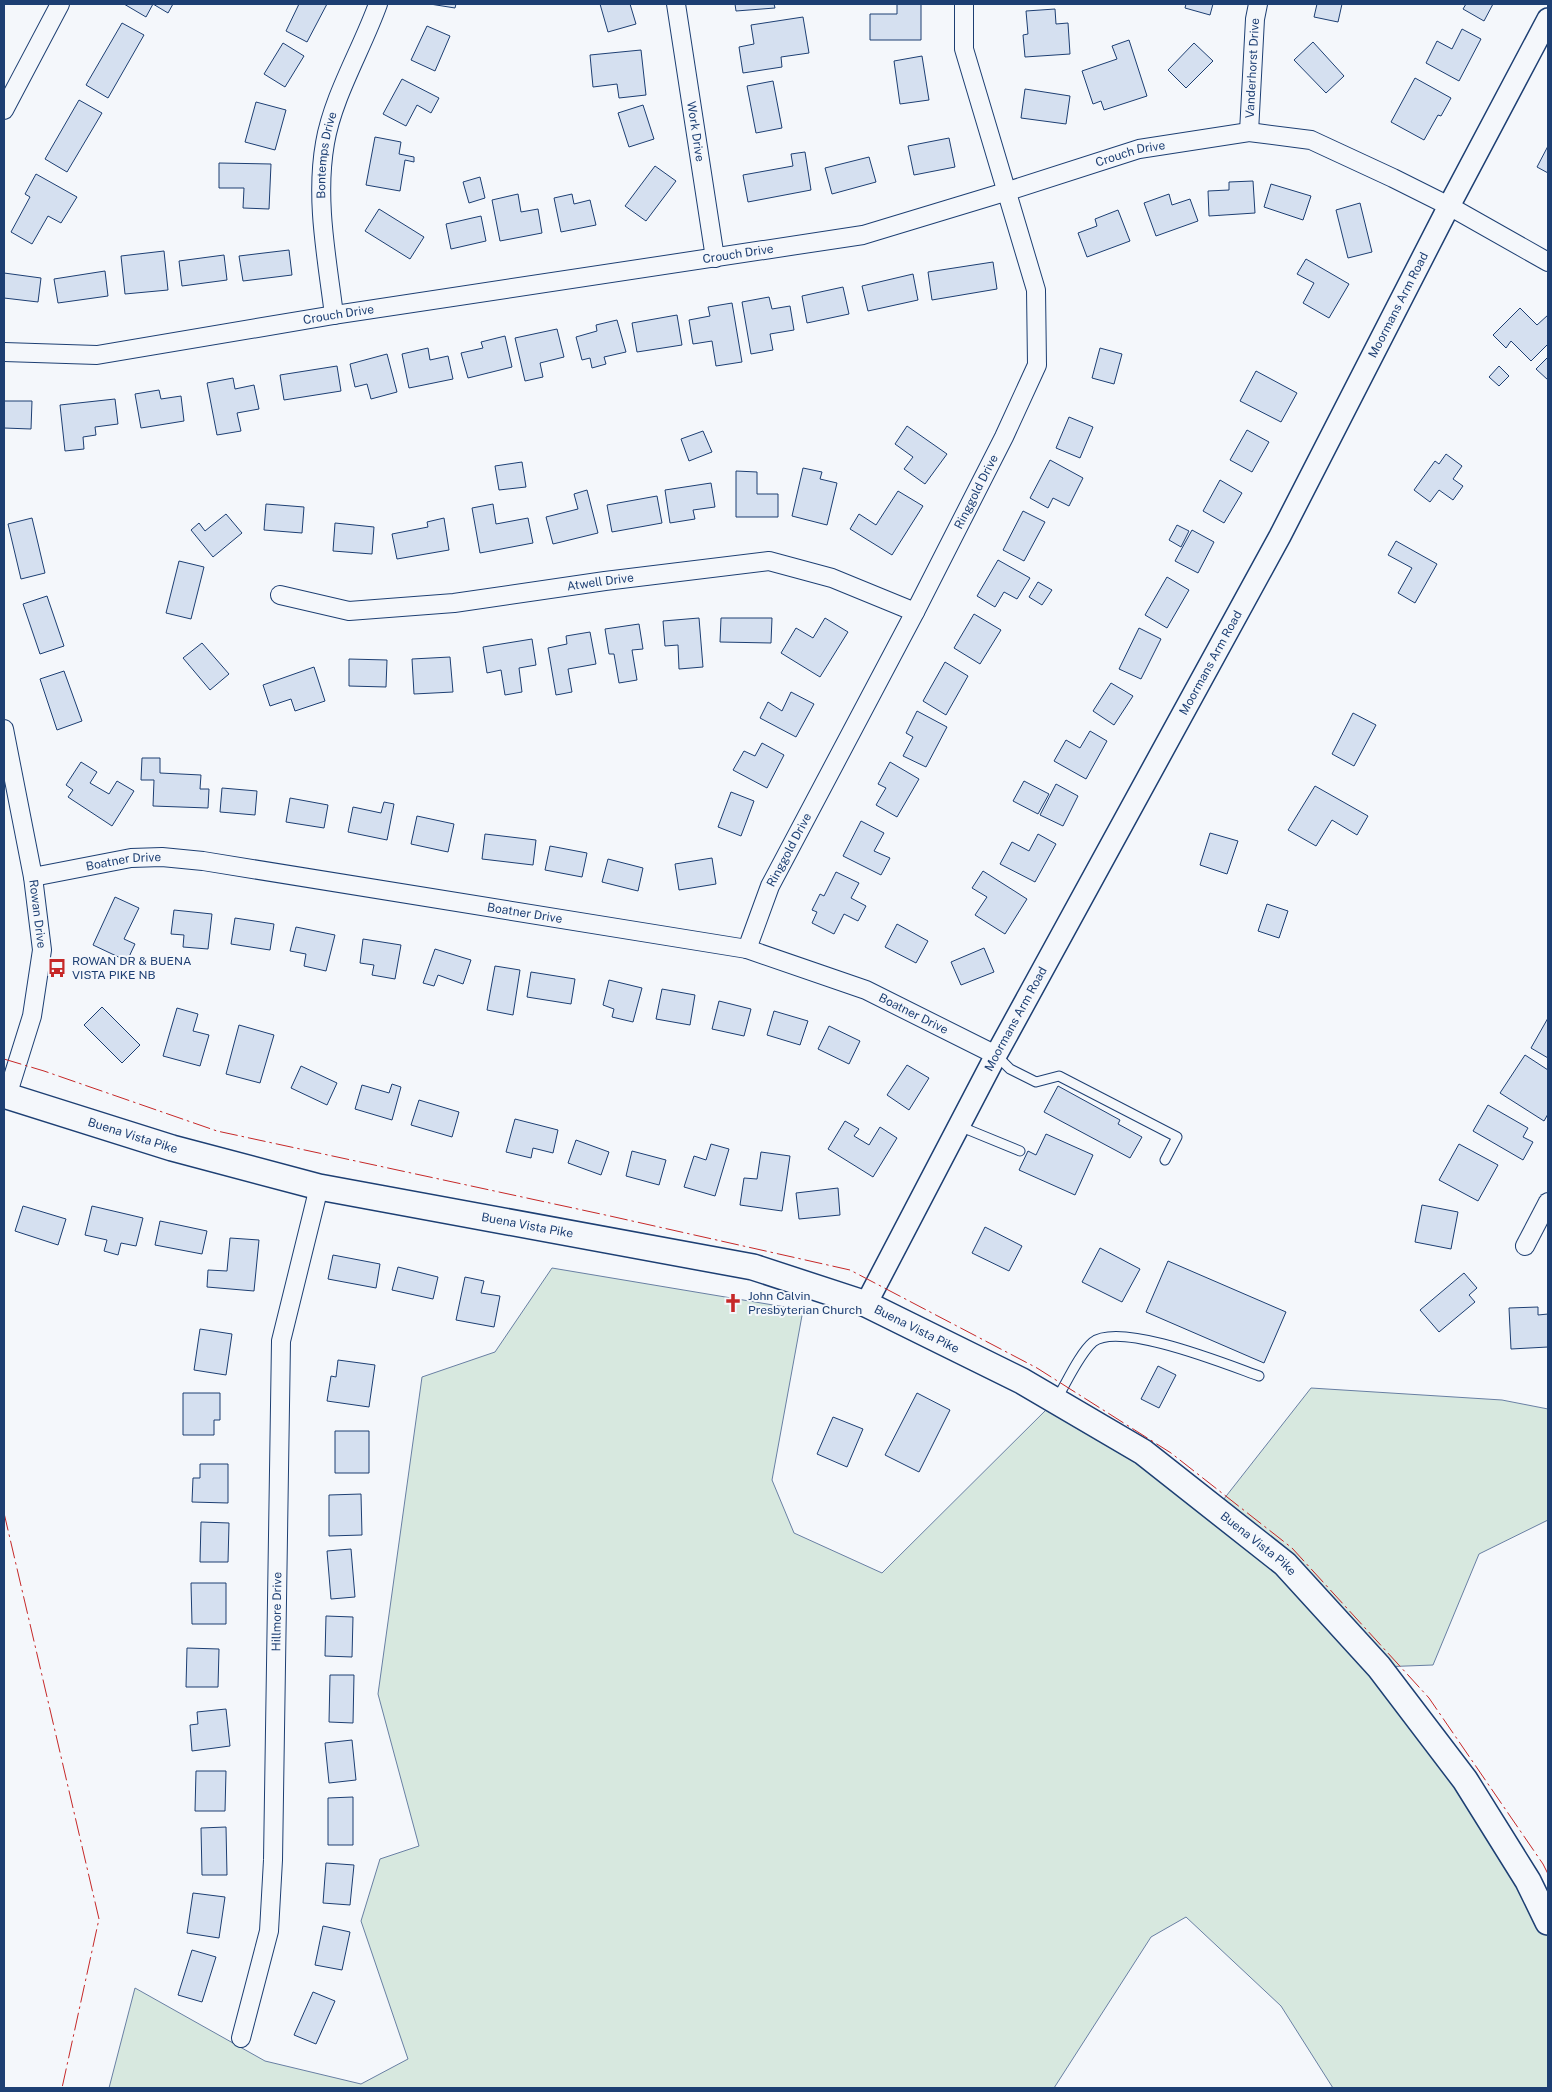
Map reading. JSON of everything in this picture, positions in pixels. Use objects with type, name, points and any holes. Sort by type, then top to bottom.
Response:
[{"type":"main road","name":"Buena Vista Pike","points":[[5,1095],[172,1148],[319,1187],[752,1267],[866,1304],[1022,1381],[1143,1452],[1284,1564],[1380,1667],[1465,1780],[1528,1881],[1548,1922]]},
{"type":"street","points":[[4,110],[60,4]]},
{"type":"street","name":"Bontemps Drive","points":[[334,315],[322,217],[321,180],[325,142],[336,104],[366,37],[378,4]]},
{"type":"street","name":"Work Drive","points":[[676,4],[715,258]]},
{"type":"street","name":"Ringgold Drive","points":[[747,949],[774,878],[915,612],[1004,437],[1037,365],[1036,290],[1005,192],[964,48],[964,4]]},
{"type":"street","name":"Vanderhorst Drive","points":[[1249,132],[1255,19],[1258,4]]},
{"type":"street","name":"Moormans Arm Road","points":[[866,1304],[996,1055],[1280,536],[1449,206],[1548,19]]},
{"type":"street","name":"Crouch Drive","points":[[4,352],[96,355],[334,315],[863,235],[1138,149],[1249,132],[1312,140],[1449,206],[1548,262]]},
{"type":"street","name":"Atwell Drive","points":[[280,595],[349,611],[454,603],[605,581],[769,562],[832,578],[915,612]]},
{"type":"street","name":"Rowan Drive","points":[[4,729],[33,877],[42,950],[32,1016],[5,1095]]},
{"type":"street","name":"Boatner Drive","points":[[33,877],[131,858],[162,857],[747,949],[866,990],[996,1055]]},
{"type":"street","name":"Hillmore Drive","points":[[242,2038],[269,1932],[273,1860],[281,1341],[319,1187]]},
{"type":"street","points":[[1525,1246],[1548,1202]]},
{"type":"lane","points":[[996,1055],[1010,1069],[1036,1082],[1058,1076],[1177,1137],[1165,1160]]},
{"type":"lane","points":[[959,1126],[1020,1151]]},
{"type":"lane","points":[[1055,1400],[1082,1357],[1094,1342],[1115,1335],[1152,1341],[1259,1376]]},
{"type":"shaded area","points":[[552,1268],[803,1310],[772,1480],[794,1533],[882,1573],[1055,1401],[1216,1509],[1311,1388],[1502,1400],[1548,1409],[1548,1520],[1479,1554],[1433,1665],[1380,1667],[1548,1922],[1548,2088],[1333,2088],[1281,2006],[1186,1917],[1151,1937],[1054,2088],[109,2088],[135,1988],[265,2061],[361,2084],[408,2059],[361,1921],[380,1859],[419,1846],[378,1694],[422,1377],[495,1352]]},
{"type":"building","points":[[124,4],[153,4],[146,17]]},
{"type":"building","points":[[153,4],[173,4],[168,13]]},
{"type":"building","points":[[299,4],[327,4],[307,42],[286,31]]},
{"type":"building","points":[[430,4],[456,4],[455,8]]},
{"type":"building","points":[[600,4],[630,4],[636,24],[608,32]]},
{"type":"building","points":[[735,4],[774,4],[775,8],[736,11]]},
{"type":"building","points":[[897,4],[921,4],[921,40],[870,40],[870,14],[897,14]]},
{"type":"building","points":[[1186,4],[1213,4],[1210,15],[1185,8]]},
{"type":"building","points":[[1317,4],[1342,4],[1338,22],[1314,17]]},
{"type":"building","points":[[1466,4],[1493,4],[1484,21],[1463,9]]},
{"type":"building","points":[[1055,9],[1056,24],[1068,23],[1070,54],[1025,57],[1023,35],[1028,34],[1026,11]]},
{"type":"building","points":[[803,17],[809,53],[781,57],[782,67],[743,73],[739,47],[754,44],[751,25]]},
{"type":"building","points":[[122,23],[144,35],[108,98],[86,85]]},
{"type":"building","points":[[427,26],[450,36],[435,71],[411,60]]},
{"type":"building","points":[[1462,29],[1481,39],[1459,81],[1426,63],[1437,41],[1452,49]]},
{"type":"building","points":[[1129,40],[1147,96],[1104,110],[1101,101],[1093,104],[1082,71],[1117,59],[1112,46]]},
{"type":"building","points":[[1313,42],[1344,76],[1326,93],[1294,60]]},
{"type":"building","points":[[283,43],[304,56],[285,87],[264,74]]},
{"type":"building","points":[[1194,43],[1213,61],[1186,88],[1168,70]]},
{"type":"building","points":[[641,50],[646,95],[619,98],[617,84],[593,87],[590,55]]},
{"type":"building","points":[[922,56],[929,100],[900,104],[894,61]]},
{"type":"building","points":[[1415,78],[1451,98],[1441,116],[1438,115],[1424,140],[1391,122]]},
{"type":"building","points":[[402,79],[439,98],[431,113],[417,105],[406,126],[383,114]]},
{"type":"building","points":[[773,81],[782,128],[756,133],[747,86]]},
{"type":"building","points":[[1025,89],[1070,96],[1066,124],[1021,118]]},
{"type":"building","points":[[79,100],[102,113],[67,172],[45,159]]},
{"type":"building","points":[[256,102],[286,110],[275,150],[245,142]]},
{"type":"building","points":[[643,105],[654,139],[629,147],[618,113]]},
{"type":"building","points":[[375,137],[401,142],[399,154],[414,157],[414,162],[405,160],[400,191],[366,185]]},
{"type":"building","points":[[949,138],[955,167],[914,175],[908,146]]},
{"type":"building","points":[[1548,146],[1548,173],[1537,167]]},
{"type":"building","points":[[805,152],[811,190],[748,202],[743,175],[793,166],[791,154]]},
{"type":"building","points":[[869,157],[876,182],[832,194],[825,168]]},
{"type":"building","points":[[219,163],[271,164],[269,209],[243,208],[244,188],[219,188]]},
{"type":"building","points":[[655,166],[676,181],[646,221],[625,206]]},
{"type":"building","points":[[36,174],[77,197],[61,223],[48,216],[32,244],[11,232],[30,197],[25,194]]},
{"type":"building","points":[[480,177],[485,198],[469,203],[463,182]]},
{"type":"building","points":[[1253,181],[1255,213],[1209,216],[1208,191],[1229,190],[1229,182]]},
{"type":"building","points":[[1271,184],[1311,196],[1303,220],[1264,207]]},
{"type":"building","points":[[518,194],[521,212],[538,209],[542,233],[500,241],[492,200]]},
{"type":"building","points":[[572,194],[574,204],[590,200],[596,225],[561,232],[554,198]]},
{"type":"building","points":[[1169,194],[1172,205],[1190,199],[1198,221],[1156,236],[1144,203]]},
{"type":"building","points":[[1360,203],[1372,252],[1348,258],[1336,210]]},
{"type":"building","points":[[379,209],[424,237],[410,259],[365,231]]},
{"type":"building","points":[[1118,210],[1130,241],[1087,257],[1078,233],[1097,226],[1095,219]]},
{"type":"building","points":[[481,216],[486,241],[451,249],[446,224]]},
{"type":"building","points":[[289,250],[292,275],[243,281],[239,256]]},
{"type":"building","points":[[164,251],[168,290],[125,294],[121,256]]},
{"type":"building","points":[[224,255],[227,280],[182,286],[179,261]]},
{"type":"building","points":[[1306,259],[1349,284],[1329,318],[1303,303],[1314,283],[1297,274]]},
{"type":"building","points":[[993,262],[997,289],[932,300],[928,272]]},
{"type":"building","points":[[105,271],[108,296],[58,303],[54,279]]},
{"type":"building","points":[[4,273],[41,278],[38,302],[4,298]]},
{"type":"building","points":[[913,274],[918,300],[868,311],[862,286]]},
{"type":"building","points":[[843,287],[849,314],[807,323],[802,296]]},
{"type":"building","points":[[769,297],[772,309],[790,306],[794,330],[770,334],[773,350],[751,354],[742,302]]},
{"type":"building","points":[[732,303],[742,362],[716,366],[712,341],[693,344],[689,320],[710,316],[708,307]]},
{"type":"building","points":[[1520,308],[1537,325],[1548,315],[1548,344],[1531,361],[1511,341],[1506,348],[1493,335]]},
{"type":"building","points":[[677,315],[682,345],[637,352],[632,323]]},
{"type":"building","points":[[617,320],[626,352],[604,357],[606,364],[592,368],[590,358],[582,360],[576,337],[597,331],[596,325]]},
{"type":"building","points":[[557,329],[564,357],[540,363],[543,377],[525,381],[515,338]]},
{"type":"building","points":[[505,336],[512,367],[468,378],[461,353],[483,348],[481,342]]},
{"type":"building","points":[[428,348],[430,360],[448,356],[453,379],[409,388],[402,354]]},
{"type":"building","points":[[1100,348],[1122,354],[1114,384],[1092,378]]},
{"type":"building","points":[[387,354],[397,392],[371,399],[367,384],[355,387],[350,364]]},
{"type":"building","points":[[1548,357],[1548,380],[1536,369]]},
{"type":"building","points":[[337,366],[341,391],[284,400],[280,375]]},
{"type":"building","points":[[1499,366],[1509,376],[1499,386],[1489,377]]},
{"type":"building","points":[[1256,371],[1297,393],[1281,422],[1240,401]]},
{"type":"building","points":[[233,378],[235,389],[254,385],[259,409],[237,413],[241,431],[217,435],[207,383]]},
{"type":"building","points":[[159,390],[161,399],[181,396],[184,421],[141,428],[135,394]]},
{"type":"building","points":[[115,399],[118,424],[95,427],[96,435],[83,437],[84,449],[65,451],[60,405]]},
{"type":"building","points":[[4,401],[32,401],[31,429],[4,428]]},
{"type":"building","points":[[1069,417],[1093,427],[1080,458],[1056,448]]},
{"type":"building","points":[[907,426],[947,454],[925,484],[904,469],[913,457],[895,444]]},
{"type":"building","points":[[1247,430],[1269,442],[1252,472],[1230,460]]},
{"type":"building","points":[[703,431],[712,452],[689,461],[681,439]]},
{"type":"building","points":[[1446,454],[1462,466],[1453,479],[1463,486],[1453,500],[1439,490],[1430,502],[1414,490],[1435,461],[1439,464]]},
{"type":"building","points":[[1050,460],[1083,478],[1069,506],[1053,498],[1048,508],[1030,498]]},
{"type":"building","points":[[522,462],[526,487],[499,490],[495,466]]},
{"type":"building","points":[[803,468],[822,472],[820,479],[837,483],[827,525],[792,516]]},
{"type":"building","points":[[736,471],[757,472],[757,494],[778,494],[778,517],[736,517]]},
{"type":"building","points":[[1220,480],[1242,493],[1224,523],[1203,511]]},
{"type":"building","points":[[711,483],[715,507],[693,510],[695,519],[670,523],[665,490]]},
{"type":"building","points":[[587,490],[598,533],[553,544],[546,517],[578,509],[574,494]]},
{"type":"building","points":[[898,491],[923,506],[892,555],[850,529],[859,514],[876,525]]},
{"type":"building","points":[[657,496],[662,523],[612,532],[607,505]]},
{"type":"building","points":[[266,504],[304,507],[302,533],[264,530]]},
{"type":"building","points":[[493,504],[496,524],[528,518],[533,543],[480,553],[472,508]]},
{"type":"building","points":[[1023,511],[1045,522],[1024,561],[1003,550]]},
{"type":"building","points":[[226,514],[242,533],[213,557],[191,530],[199,523],[205,531]]},
{"type":"building","points":[[32,518],[45,573],[21,579],[8,524]]},
{"type":"building","points":[[444,518],[449,550],[397,559],[392,534],[428,527],[427,522]]},
{"type":"building","points":[[335,523],[374,527],[372,554],[333,551]]},
{"type":"building","points":[[1177,525],[1189,531],[1181,547],[1169,540]]},
{"type":"building","points":[[1192,530],[1214,542],[1198,573],[1175,561]]},
{"type":"building","points":[[1396,541],[1437,564],[1415,603],[1398,593],[1412,568],[1388,555]]},
{"type":"building","points":[[998,560],[1030,578],[1017,599],[1004,592],[995,607],[977,596]]},
{"type":"building","points":[[179,561],[204,567],[191,619],[166,613]]},
{"type":"building","points":[[1167,577],[1189,590],[1167,628],[1145,615]]},
{"type":"building","points":[[1038,582],[1052,590],[1042,605],[1029,597]]},
{"type":"building","points":[[47,596],[64,646],[40,654],[23,604]]},
{"type":"building","points":[[974,614],[1001,630],[980,664],[954,648]]},
{"type":"building","points":[[699,618],[703,667],[679,669],[678,645],[665,646],[663,621]]},
{"type":"building","points":[[721,618],[772,618],[771,643],[720,642]]},
{"type":"building","points":[[825,618],[848,632],[820,677],[781,653],[796,628],[813,638]]},
{"type":"building","points":[[639,624],[643,649],[632,650],[637,680],[619,683],[614,654],[609,654],[605,629]]},
{"type":"building","points":[[1139,628],[1161,639],[1141,679],[1119,669]]},
{"type":"building","points":[[590,632],[596,664],[568,669],[572,692],[556,695],[548,648],[567,644],[566,636]]},
{"type":"building","points":[[532,639],[536,665],[519,668],[522,692],[505,695],[501,670],[487,673],[483,647]]},
{"type":"building","points":[[202,643],[229,674],[210,690],[183,658]]},
{"type":"building","points":[[450,657],[453,692],[414,694],[412,659]]},
{"type":"building","points":[[349,659],[387,660],[386,687],[349,686]]},
{"type":"building","points":[[945,662],[968,676],[946,715],[923,701]]},
{"type":"building","points":[[314,667],[325,701],[295,711],[291,699],[270,706],[263,685]]},
{"type":"building","points":[[64,671],[82,721],[57,730],[40,679]]},
{"type":"building","points":[[1111,683],[1133,696],[1114,725],[1093,711]]},
{"type":"building","points":[[791,692],[814,704],[796,737],[760,718],[768,702],[782,711]]},
{"type":"building","points":[[917,711],[947,727],[926,767],[903,756],[913,737],[906,733]]},
{"type":"building","points":[[1353,713],[1376,725],[1354,766],[1332,754]]},
{"type":"building","points":[[1090,731],[1107,741],[1086,779],[1054,761],[1066,740],[1080,748]]},
{"type":"building","points":[[762,743],[784,755],[767,788],[733,770],[744,751],[755,756]]},
{"type":"building","points":[[142,758],[160,758],[160,773],[201,775],[200,789],[209,789],[208,808],[153,806],[154,780],[141,780]]},
{"type":"building","points":[[81,762],[97,772],[90,783],[109,794],[117,781],[134,791],[112,826],[68,797],[73,790],[66,785]]},
{"type":"building","points":[[890,762],[919,779],[897,817],[876,805],[886,788],[878,784]]},
{"type":"building","points":[[1024,781],[1049,794],[1038,814],[1013,801]]},
{"type":"building","points":[[1056,784],[1078,796],[1063,826],[1040,815]]},
{"type":"building","points":[[1315,786],[1368,816],[1357,835],[1332,820],[1316,846],[1288,830]]},
{"type":"building","points":[[222,788],[257,791],[255,815],[220,812]]},
{"type":"building","points":[[731,792],[754,801],[741,836],[718,827]]},
{"type":"building","points":[[290,798],[328,805],[324,828],[286,822]]},
{"type":"building","points":[[384,802],[394,804],[387,840],[348,832],[353,807],[381,813]]},
{"type":"building","points":[[417,816],[454,824],[448,852],[411,844]]},
{"type":"building","points":[[861,821],[884,833],[874,851],[890,858],[881,875],[843,856]]},
{"type":"building","points":[[1210,833],[1238,841],[1227,874],[1200,865]]},
{"type":"building","points":[[485,834],[536,840],[533,865],[482,859]]},
{"type":"building","points":[[1038,834],[1056,844],[1035,882],[1000,864],[1012,842],[1029,851]]},
{"type":"building","points":[[550,846],[587,853],[582,877],[545,870]]},
{"type":"building","points":[[712,858],[716,884],[679,890],[675,864]]},
{"type":"building","points":[[608,859],[643,868],[638,891],[602,882]]},
{"type":"building","points":[[983,871],[1027,899],[1005,934],[975,915],[987,897],[972,888]]},
{"type":"building","points":[[836,872],[859,883],[851,898],[866,906],[858,921],[844,914],[834,934],[812,923],[817,912],[812,910],[820,894],[824,896]]},
{"type":"building","points":[[115,897],[139,908],[124,939],[135,944],[127,961],[93,945]]},
{"type":"building","points":[[1267,904],[1288,911],[1279,938],[1258,931]]},
{"type":"building","points":[[174,910],[212,914],[208,949],[183,947],[184,935],[171,934]]},
{"type":"building","points":[[235,918],[274,924],[270,950],[231,944]]},
{"type":"building","points":[[897,924],[928,941],[916,963],[885,947]]},
{"type":"building","points":[[296,927],[335,935],[326,971],[304,966],[306,954],[290,951]]},
{"type":"building","points":[[363,939],[401,945],[395,979],[372,975],[374,965],[360,963]]},
{"type":"building","points":[[984,948],[994,972],[961,985],[951,962]]},
{"type":"building","points":[[435,949],[471,960],[463,984],[438,975],[434,986],[423,983]]},
{"type":"building","points":[[495,966],[520,970],[513,1015],[487,1010]]},
{"type":"building","points":[[531,972],[575,979],[571,1004],[527,997]]},
{"type":"building","points":[[609,980],[642,988],[633,1022],[612,1017],[614,1009],[603,1005]]},
{"type":"building","points":[[662,989],[695,995],[690,1025],[656,1019]]},
{"type":"building","points":[[719,1001],[751,1009],[744,1036],[712,1029]]},
{"type":"building","points":[[102,1007],[140,1045],[122,1063],[84,1025]]},
{"type":"building","points":[[177,1008],[198,1014],[193,1031],[209,1035],[200,1066],[163,1056]]},
{"type":"building","points":[[774,1011],[808,1021],[800,1045],[767,1035]]},
{"type":"building","points":[[1548,1018],[1548,1058],[1531,1048]]},
{"type":"building","points":[[239,1025],[274,1035],[260,1083],[226,1074]]},
{"type":"building","points":[[829,1026],[860,1041],[849,1064],[818,1049]]},
{"type":"building","points":[[1525,1055],[1548,1070],[1548,1114],[1544,1121],[1500,1093]]},
{"type":"building","points":[[907,1065],[929,1078],[909,1110],[887,1095]]},
{"type":"building","points":[[301,1066],[337,1083],[327,1105],[291,1088]]},
{"type":"building","points":[[392,1084],[401,1087],[392,1120],[355,1109],[362,1085],[389,1093]]},
{"type":"building","points":[[1058,1086],[1120,1120],[1118,1124],[1142,1137],[1130,1158],[1044,1112]]},
{"type":"building","points":[[419,1100],[459,1112],[452,1137],[411,1125]]},
{"type":"building","points":[[1488,1105],[1528,1128],[1523,1137],[1533,1142],[1523,1160],[1473,1131]]},
{"type":"building","points":[[515,1119],[558,1130],[553,1153],[533,1148],[531,1158],[506,1152]]},
{"type":"building","points":[[845,1121],[859,1129],[854,1136],[869,1145],[880,1127],[897,1138],[873,1177],[828,1149]]},
{"type":"building","points":[[1046,1134],[1093,1155],[1075,1195],[1019,1170],[1028,1151],[1036,1155]]},
{"type":"building","points":[[576,1140],[609,1152],[601,1175],[568,1163]]},
{"type":"building","points":[[711,1144],[729,1149],[715,1196],[684,1187],[694,1156],[706,1160]]},
{"type":"building","points":[[1459,1144],[1498,1165],[1478,1201],[1439,1180]]},
{"type":"building","points":[[632,1151],[666,1160],[659,1185],[626,1176]]},
{"type":"building","points":[[761,1152],[790,1156],[782,1211],[740,1205],[744,1178],[757,1179]]},
{"type":"building","points":[[838,1188],[840,1215],[799,1219],[796,1193]]},
{"type":"building","points":[[1422,1205],[1458,1212],[1451,1249],[1415,1242]]},
{"type":"building","points":[[23,1206],[66,1219],[58,1245],[15,1231]]},
{"type":"building","points":[[92,1206],[143,1218],[136,1246],[121,1243],[118,1255],[104,1251],[107,1240],[85,1235]]},
{"type":"building","points":[[160,1221],[207,1231],[202,1254],[155,1245]]},
{"type":"building","points":[[985,1227],[1022,1246],[1009,1271],[972,1253]]},
{"type":"building","points":[[230,1238],[259,1240],[254,1291],[207,1287],[208,1270],[227,1271]]},
{"type":"building","points":[[1100,1248],[1140,1269],[1122,1302],[1082,1282]]},
{"type":"building","points":[[333,1255],[380,1264],[376,1288],[328,1279]]},
{"type":"building","points":[[1168,1261],[1286,1312],[1264,1363],[1146,1312]]},
{"type":"building","points":[[398,1267],[438,1277],[433,1299],[392,1290]]},
{"type":"building","points":[[1464,1273],[1477,1288],[1469,1295],[1475,1302],[1439,1332],[1420,1310]]},
{"type":"building","points":[[465,1277],[484,1281],[481,1293],[500,1296],[494,1327],[456,1320]]},
{"type":"building","points":[[1538,1307],[1538,1315],[1548,1314],[1548,1347],[1511,1349],[1509,1308]]},
{"type":"building","points":[[200,1329],[232,1334],[226,1375],[194,1370]]},
{"type":"building","points":[[338,1360],[375,1365],[369,1407],[327,1401],[331,1376],[336,1377]]},
{"type":"building","points":[[1158,1366],[1176,1375],[1159,1408],[1141,1399]]},
{"type":"building","points":[[183,1393],[220,1393],[220,1420],[214,1420],[214,1435],[183,1435]]},
{"type":"building","points":[[917,1393],[950,1410],[919,1472],[885,1455]]},
{"type":"building","points":[[833,1417],[863,1429],[847,1467],[817,1454]]},
{"type":"building","points":[[335,1431],[369,1431],[369,1473],[335,1473]]},
{"type":"building","points":[[200,1464],[228,1464],[228,1503],[192,1502],[193,1478],[200,1478]]},
{"type":"building","points":[[361,1494],[362,1535],[329,1536],[329,1495]]},
{"type":"building","points":[[201,1522],[229,1523],[228,1562],[200,1562]]},
{"type":"building","points":[[351,1549],[355,1597],[331,1599],[327,1551]]},
{"type":"building","points":[[191,1583],[226,1583],[226,1624],[192,1624]]},
{"type":"building","points":[[326,1616],[353,1617],[352,1657],[325,1656]]},
{"type":"building","points":[[187,1648],[219,1649],[218,1687],[186,1687]]},
{"type":"building","points":[[330,1675],[354,1675],[353,1723],[329,1722]]},
{"type":"building","points":[[226,1709],[230,1746],[192,1751],[190,1725],[198,1724],[197,1712]]},
{"type":"building","points":[[352,1740],[356,1780],[329,1783],[325,1743]]},
{"type":"building","points":[[196,1771],[226,1771],[225,1811],[195,1811]]},
{"type":"building","points":[[353,1797],[353,1845],[328,1845],[328,1798]]},
{"type":"building","points":[[226,1827],[227,1875],[202,1875],[201,1828]]},
{"type":"building","points":[[326,1863],[354,1865],[350,1905],[323,1903]]},
{"type":"building","points":[[193,1893],[225,1897],[219,1938],[187,1933]]},
{"type":"building","points":[[323,1926],[350,1932],[342,1970],[315,1965]]},
{"type":"building","points":[[192,1950],[216,1957],[202,2002],[178,1995]]},
{"type":"building","points":[[313,1992],[335,2001],[316,2044],[294,2035]]},
{"type":"power","points":[[4,1059],[217,1131],[850,1270],[1037,1368],[1171,1453],[1292,1548],[1429,1698],[1548,1874]]},
{"type":"power","points":[[4,1513],[99,1919],[62,2088]]},
{"type":"place","name":"ROWAN DR & BUENA VISTA PIKE NB","points":[[57,968]]},
{"type":"place","name":"John Calvin Presbyterian Church","points":[[733,1303]]}]
